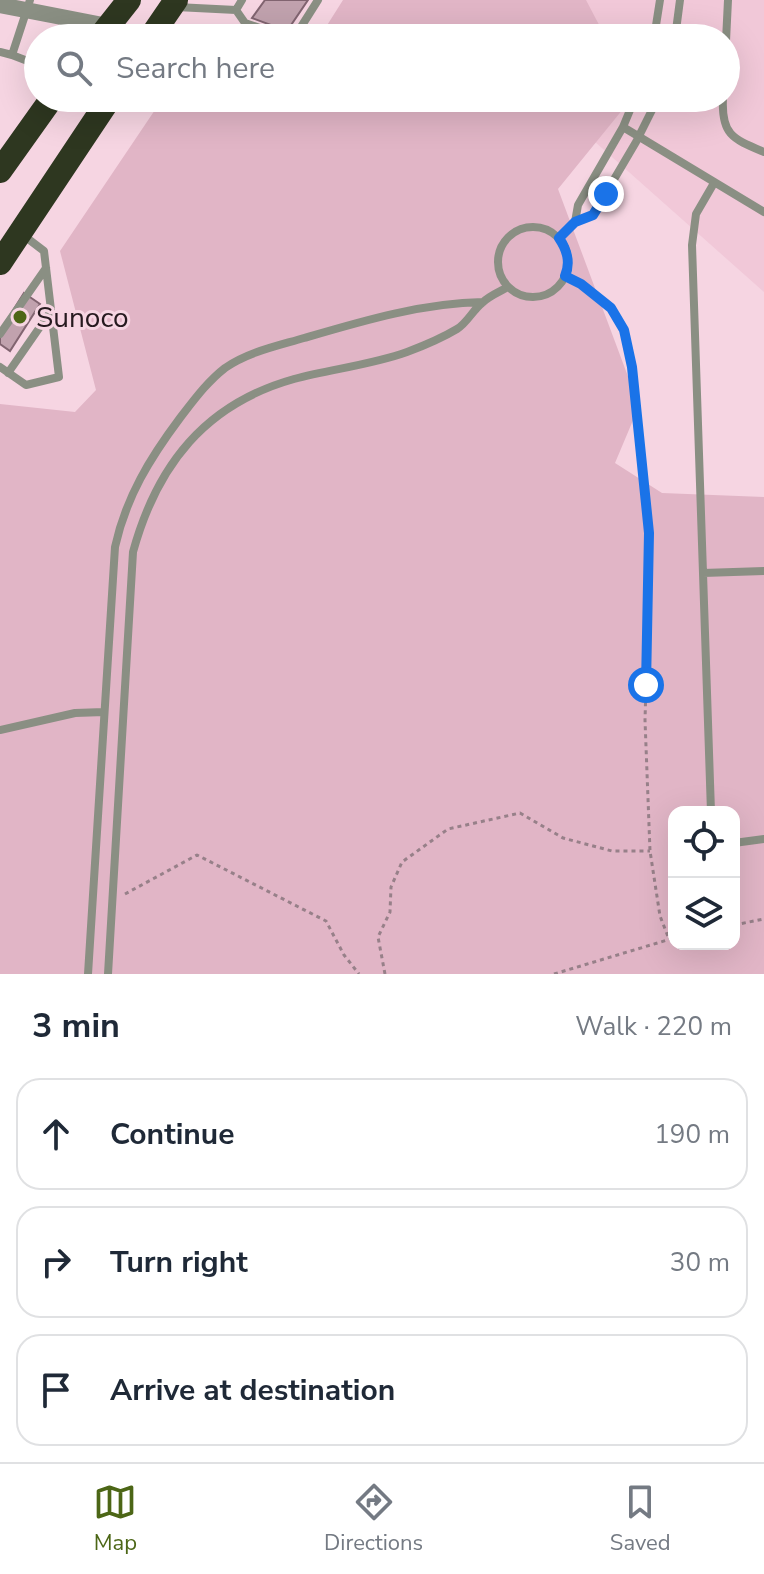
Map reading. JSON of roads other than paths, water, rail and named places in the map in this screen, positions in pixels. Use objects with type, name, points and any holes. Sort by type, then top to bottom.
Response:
[{"type":"highway","points":[[110,24],[129,0]]},
{"type":"highway","points":[[159,24],[173,3]]},
{"type":"highway","points":[[0,171],[11,147],[40,112]]},
{"type":"highway","points":[[0,263],[101,112]]},
{"type":"street","points":[[0,5],[29,5],[82,24]]},
{"type":"lane","points":[[236,10],[242,0]]},
{"type":"lane","points":[[302,24],[318,0]]},
{"type":"lane","points":[[656,24],[660,0]]},
{"type":"lane","points":[[677,24],[680,0]]},
{"type":"lane","points":[[727,24],[728,0]]},
{"type":"lane","points":[[173,3],[236,10],[248,24]]},
{"type":"lane","points":[[12,55],[29,5]]},
{"type":"lane","points":[[0,52],[24,60]]},
{"type":"lane","points":[[575,222],[578,205],[629,112]]},
{"type":"lane","points":[[559,238],[575,222],[593,215],[651,112]]},
{"type":"lane","points":[[722,112],[726,129],[737,141],[764,152]]},
{"type":"lane","points":[[623,127],[764,212]]},
{"type":"lane","points":[[711,806],[692,245],[696,214],[714,183]]},
{"type":"lane","points":[[531,226],[543,228],[559,238],[569,260],[558,287],[537,297],[518,294],[508,287],[500,276],[498,259],[501,247],[512,233],[531,226]]},
{"type":"lane","points":[[21,233],[44,251],[59,377],[26,385],[4,370],[51,311]]},
{"type":"lane","points":[[0,334],[46,268]]},
{"type":"lane","points":[[108,974],[133,552],[143,519],[171,462],[188,441],[229,407],[251,394],[299,378],[406,352],[458,328],[483,302],[508,287]]},
{"type":"lane","points":[[88,974],[115,547],[119,527],[140,476],[198,394],[224,369],[243,357],[345,326],[448,302],[483,302]]},
{"type":"lane","points":[[703,573],[764,571]]},
{"type":"lane","points":[[0,730],[75,713],[104,712]]},
{"type":"lane","points":[[740,842],[764,839]]},
{"type":"place","name":"Sunoco","points":[[20,317]]}]
